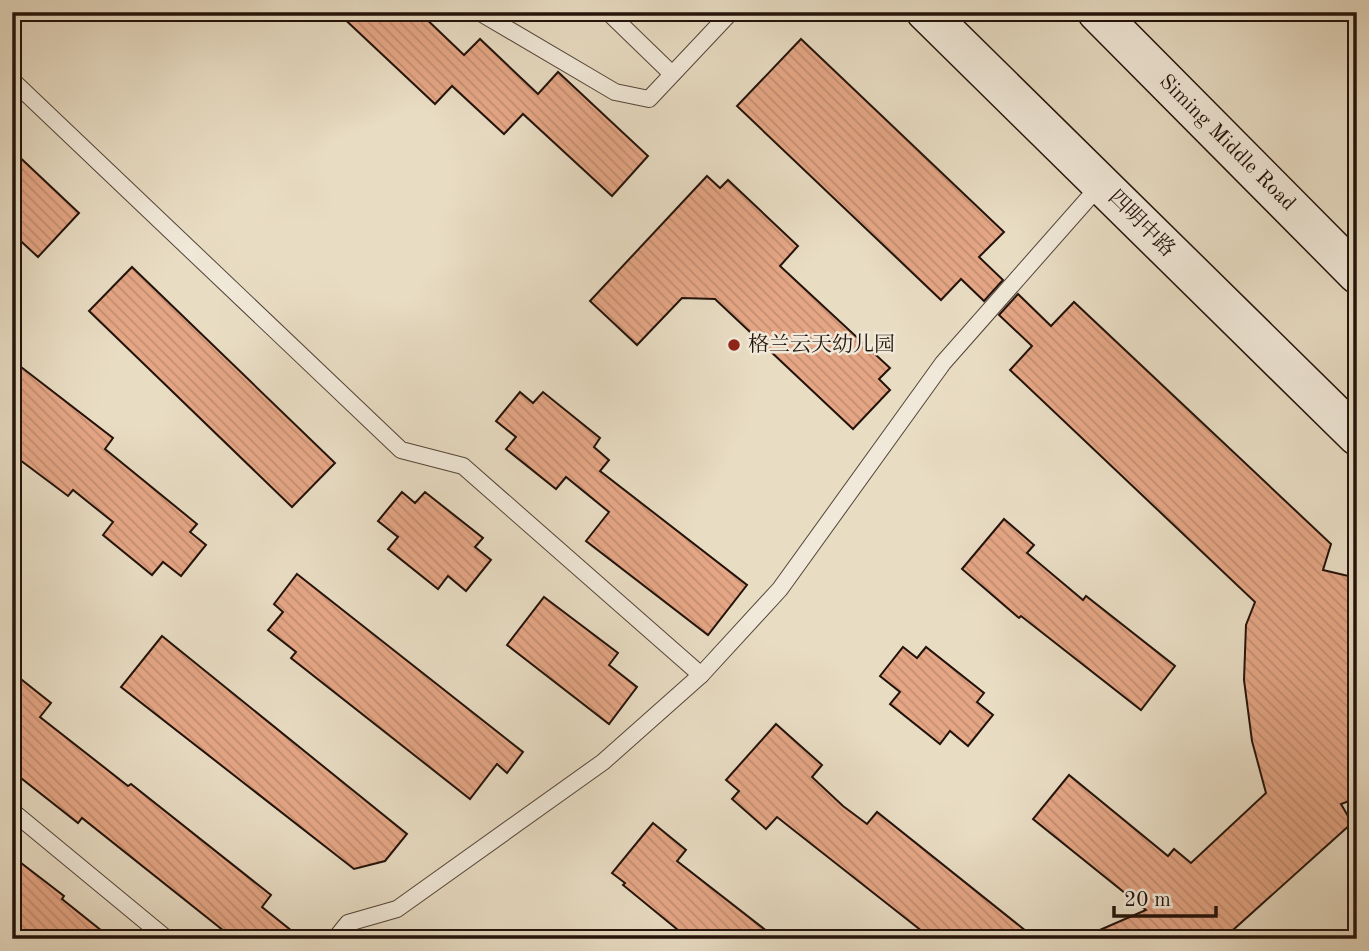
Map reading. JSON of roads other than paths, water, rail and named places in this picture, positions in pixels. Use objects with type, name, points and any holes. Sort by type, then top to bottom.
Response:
[{"type":"main road","name":"四明中路","points":[[926,12],[1357,436]]},
{"type":"main road","name":"Siming Middle Road","points":[[1097,12],[1357,274]]},
{"type":"lane","points":[[480,12],[615,92],[649,99],[731,12]]},
{"type":"lane","points":[[608,12],[672,74]]},
{"type":"lane","points":[[12,80],[401,450],[463,466],[701,676]]},
{"type":"lane","points":[[335,939],[348,923],[397,909],[592,769],[701,676],[780,589],[943,363],[1101,184]]},
{"type":"lane","points":[[12,811],[167,939]]},
{"type":"place","name":"格兰云天幼儿园","points":[[734,345]]}]
